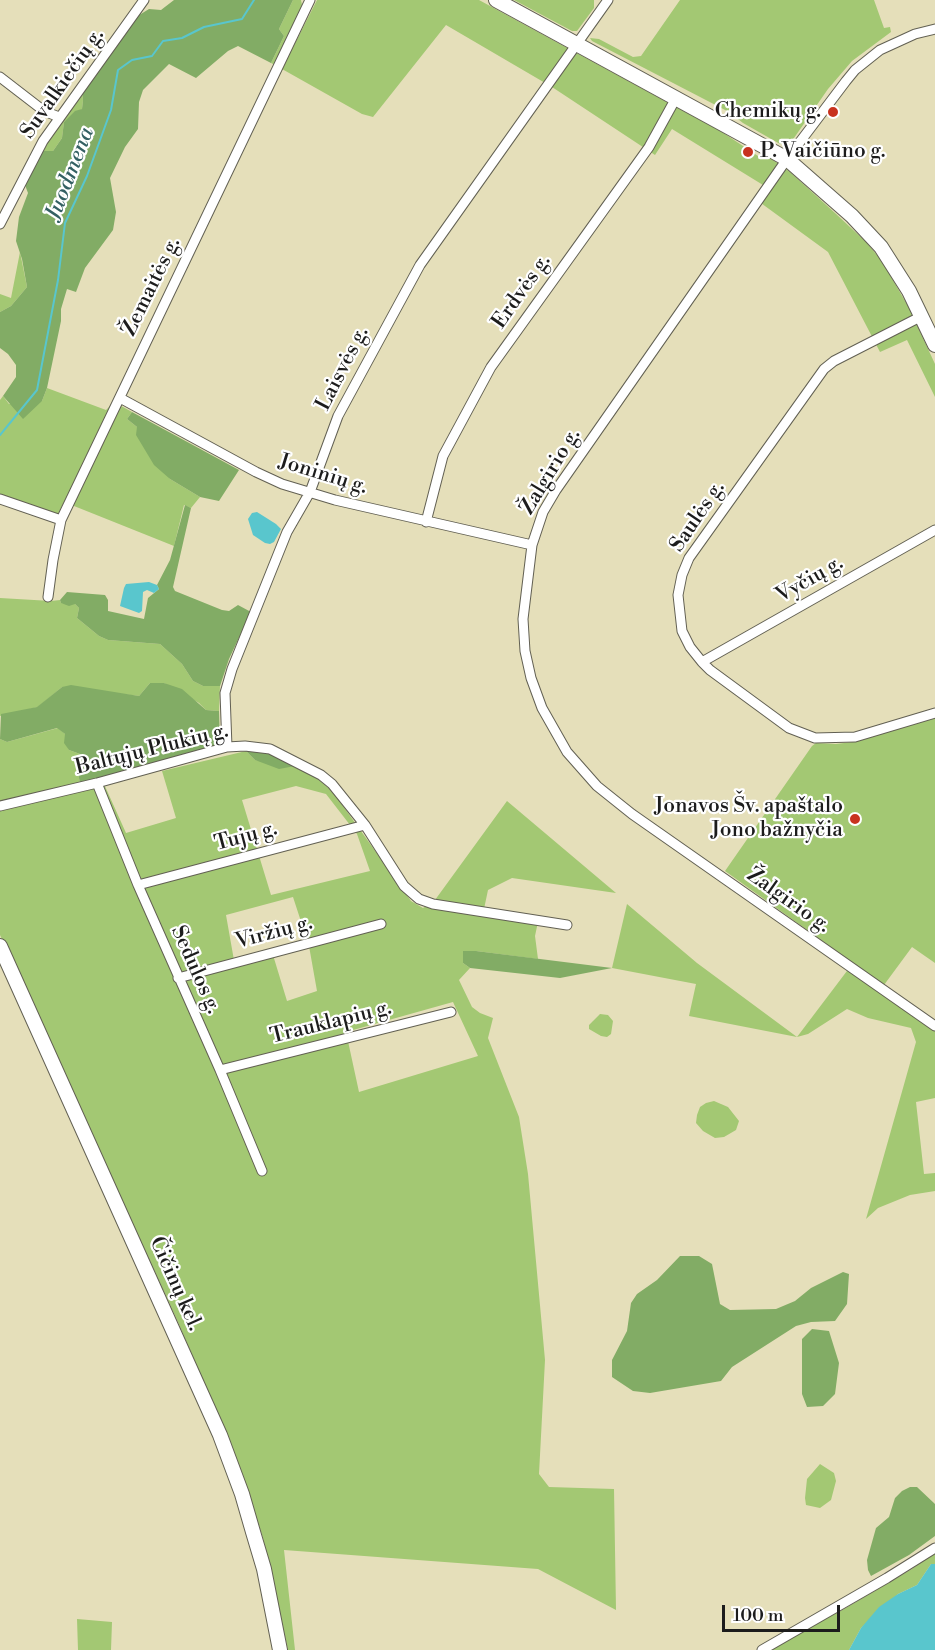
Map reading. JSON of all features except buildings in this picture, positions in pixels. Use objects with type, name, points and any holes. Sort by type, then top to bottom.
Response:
[{"type":"main road","points":[[496,0],[787,159],[852,216],[882,247],[900,275],[935,345]]},
{"type":"main road","name":"Čičinų kel.","points":[[0,946],[220,1435],[242,1494],[264,1569],[280,1650]]},
{"type":"street","name":"Suvalkiečių g.","points":[[0,224],[34,156],[59,117],[144,0]]},
{"type":"street","name":"Žemaitės g.","points":[[48,597],[61,520],[310,0]]},
{"type":"street","name":"Laisvės g.","points":[[227,747],[225,693],[232,669],[287,532],[310,492],[338,416],[408,285],[608,0]]},
{"type":"street","points":[[787,159],[855,70],[880,50],[900,40],[935,29]]},
{"type":"street","points":[[0,77],[44,111],[59,117]]},
{"type":"street","name":"Erdvės g.","points":[[426,522],[443,456],[491,367],[649,147],[676,98]]},
{"type":"street","name":"Žalgirio g.","points":[[787,159],[556,490],[543,512],[532,545],[524,619],[525,651],[531,678],[542,708],[567,752],[597,786],[632,814],[935,1026]]},
{"type":"street","name":"Saulės g.","points":[[921,316],[834,361],[825,369],[689,558],[682,575],[678,595],[682,631],[702,662],[789,728],[815,738],[855,737],[935,713]]},
{"type":"street","name":"Joninių g.","points":[[120,398],[256,472],[310,492],[426,522],[532,545]]},
{"type":"street","points":[[0,499],[61,520]]},
{"type":"street","name":"Vyčių g.","points":[[702,662],[935,530]]},
{"type":"street","name":"Baltųjų Plukių g.","points":[[0,806],[97,783],[227,747],[245,746],[270,749],[321,775],[333,784],[365,825],[404,886],[419,899],[433,904],[567,925]]},
{"type":"street","name":"Sedulos g.","points":[[97,783],[138,885],[262,1171]]},
{"type":"street","name":"Tujų g.","points":[[138,885],[365,825]]},
{"type":"street","name":"Viržių g.","points":[[178,978],[381,924]]},
{"type":"street","name":"Trauklapių g.","points":[[220,1070],[451,1012]]},
{"type":"street","points":[[762,1650],[878,1584],[935,1548]]},
{"type":"green space","points":[[174,0],[293,0],[279,29],[284,36],[271,63],[238,46],[228,51],[196,78],[169,64],[143,90],[139,102],[138,129],[125,147],[110,178],[116,212],[113,230],[85,268],[76,292],[67,289],[61,309],[61,321],[47,388],[42,401],[23,419],[3,396],[16,377],[16,365],[0,348],[0,312],[11,306],[27,287],[16,241],[19,217],[28,193],[25,185],[41,151],[53,151],[62,138],[64,122],[75,111],[82,109],[82,91],[136,17],[149,9],[161,10]]},
{"type":"green space","points":[[293,0],[301,0],[303,10],[275,65],[271,63],[284,36],[279,29]]},
{"type":"green space","points":[[317,0],[479,0],[722,132],[758,156],[766,156],[776,162],[835,213],[866,242],[882,261],[909,308],[935,364],[935,397],[907,340],[880,352],[828,252],[754,198],[763,185],[672,129],[655,155],[552,87],[446,25],[373,117],[362,114],[282,69]]},
{"type":"green space","points":[[514,0],[594,0],[594,8],[577,31],[572,31]]},
{"type":"green space","points":[[680,0],[874,0],[884,28],[890,27],[891,32],[852,61],[828,89],[794,138],[787,144],[780,144],[743,123],[729,112],[590,38],[599,39],[633,57],[641,56]]},
{"type":"green space","points":[[82,91],[82,109],[64,122],[62,138],[53,151],[41,151]]},
{"type":"green space","points":[[20,252],[27,287],[11,306],[0,312],[0,294],[11,298]]},
{"type":"green space","points":[[47,388],[106,410],[114,402],[132,412],[127,419],[137,427],[170,479],[200,497],[191,508],[184,505],[174,546],[64,502],[58,514],[0,495],[0,400],[3,396],[9,404],[42,401]]},
{"type":"green space","points":[[132,412],[239,470],[219,501],[200,497],[170,479],[154,465],[136,435],[137,427],[127,419]]},
{"type":"green space","points":[[185,505],[191,508],[173,587],[175,591],[222,610],[229,611],[238,605],[251,612],[229,659],[220,686],[203,686],[193,681],[182,664],[160,644],[108,640],[99,636],[77,618],[79,608],[75,604],[69,606],[61,603],[60,600],[67,592],[105,595],[108,600],[108,611],[144,619],[148,598],[159,589],[157,585],[170,560]]},
{"type":"green space","points":[[0,598],[60,600],[61,603],[75,604],[79,608],[77,618],[99,636],[108,640],[160,644],[182,664],[193,681],[203,686],[220,686],[219,711],[206,710],[199,703],[164,683],[150,683],[139,696],[62,687],[38,707],[0,716]]},
{"type":"green space","points":[[150,683],[164,683],[182,689],[206,710],[219,711],[220,742],[211,749],[80,784],[78,772],[84,758],[69,750],[64,743],[65,734],[57,728],[7,742],[0,739],[1,714],[37,707],[62,687],[71,685],[139,696]]},
{"type":"green space","points":[[935,716],[935,963],[912,947],[884,985],[935,1021],[935,1098],[916,1102],[924,1174],[935,1173],[935,1191],[910,1195],[878,1208],[866,1219],[916,1042],[911,1028],[868,1018],[847,1009],[808,1034],[797,1037],[853,963],[725,871],[816,743],[852,742]]},
{"type":"green space","points":[[58,728],[65,734],[69,750],[84,758],[78,772],[80,784],[0,801],[0,739],[7,742]]},
{"type":"green space","points":[[246,751],[255,760],[295,766],[317,778],[333,792],[411,901],[423,908],[435,900],[507,801],[616,893],[512,878],[488,890],[484,909],[539,917],[535,936],[538,959],[463,951],[463,963],[470,968],[459,980],[472,1007],[493,1018],[488,1038],[519,1117],[528,1174],[545,1360],[539,1474],[549,1487],[614,1489],[616,1610],[538,1569],[284,1550],[295,1650],[288,1650],[263,1538],[237,1459],[177,1320],[0,935],[0,809],[104,784],[126,833],[176,818],[162,771]],"holes":[[[296,786],[326,794],[357,834],[370,871],[271,895],[242,800]],[[293,897],[309,946],[317,991],[287,1001],[273,955],[235,966],[226,915]],[[453,1002],[478,1056],[359,1092],[346,1032]]]},
{"type":"green space","points":[[246,751],[270,752],[295,766],[279,769],[255,760]]},
{"type":"green space","points":[[627,904],[697,963],[797,1037],[689,1016],[696,984],[612,968]]},
{"type":"green space","points":[[463,951],[612,968],[560,978],[470,968],[463,963]]},
{"type":"green space","points":[[600,1014],[608,1015],[613,1021],[611,1034],[607,1037],[589,1029],[589,1025]]},
{"type":"green space","points":[[714,1101],[728,1107],[739,1121],[736,1130],[724,1137],[715,1138],[703,1131],[696,1123],[700,1107]]},
{"type":"green space","points":[[680,1256],[699,1256],[712,1264],[720,1304],[730,1310],[776,1309],[795,1301],[811,1288],[843,1272],[849,1274],[847,1304],[835,1321],[811,1322],[796,1326],[732,1367],[721,1381],[650,1393],[633,1391],[612,1377],[612,1360],[627,1331],[631,1303],[637,1294],[657,1280]]},
{"type":"green space","points":[[812,1329],[829,1331],[839,1363],[835,1394],[823,1406],[807,1407],[802,1394],[802,1339]]},
{"type":"green space","points":[[820,1464],[834,1473],[836,1481],[831,1500],[820,1508],[806,1505],[805,1498],[807,1479]]},
{"type":"green space","points":[[910,1487],[917,1487],[935,1504],[935,1536],[909,1555],[871,1576],[867,1560],[876,1528],[889,1517],[895,1498]]},
{"type":"green space","points":[[935,1552],[935,1564],[931,1564],[917,1585],[898,1594],[861,1628],[849,1650],[769,1650],[912,1569]]},
{"type":"green space","points":[[77,1619],[112,1622],[111,1650],[78,1650]]},
{"type":"water","points":[[257,512],[281,529],[274,542],[270,544],[253,535],[248,519],[252,513]]},
{"type":"water","points":[[149,582],[157,585],[159,589],[154,593],[147,590],[143,592],[142,611],[139,613],[120,606],[126,584]]},
{"type":"water","points":[[931,1564],[935,1564],[935,1650],[849,1650],[861,1628],[879,1607],[917,1585]]},
{"type":"waterway","name":"Juodmena","points":[[0,435],[37,390],[58,280],[65,223],[87,176],[111,110],[118,70],[132,60],[152,56],[163,41],[182,38],[204,27],[242,19],[254,0]]},
{"type":"place","name":"Chemikų g.","points":[[833,112]]},
{"type":"place","name":"P. Vaičiūno g.","points":[[748,152]]},
{"type":"place","name":"Jonavos Šv. apaštalo Jono bažnyčia","points":[[855,819]]}]
